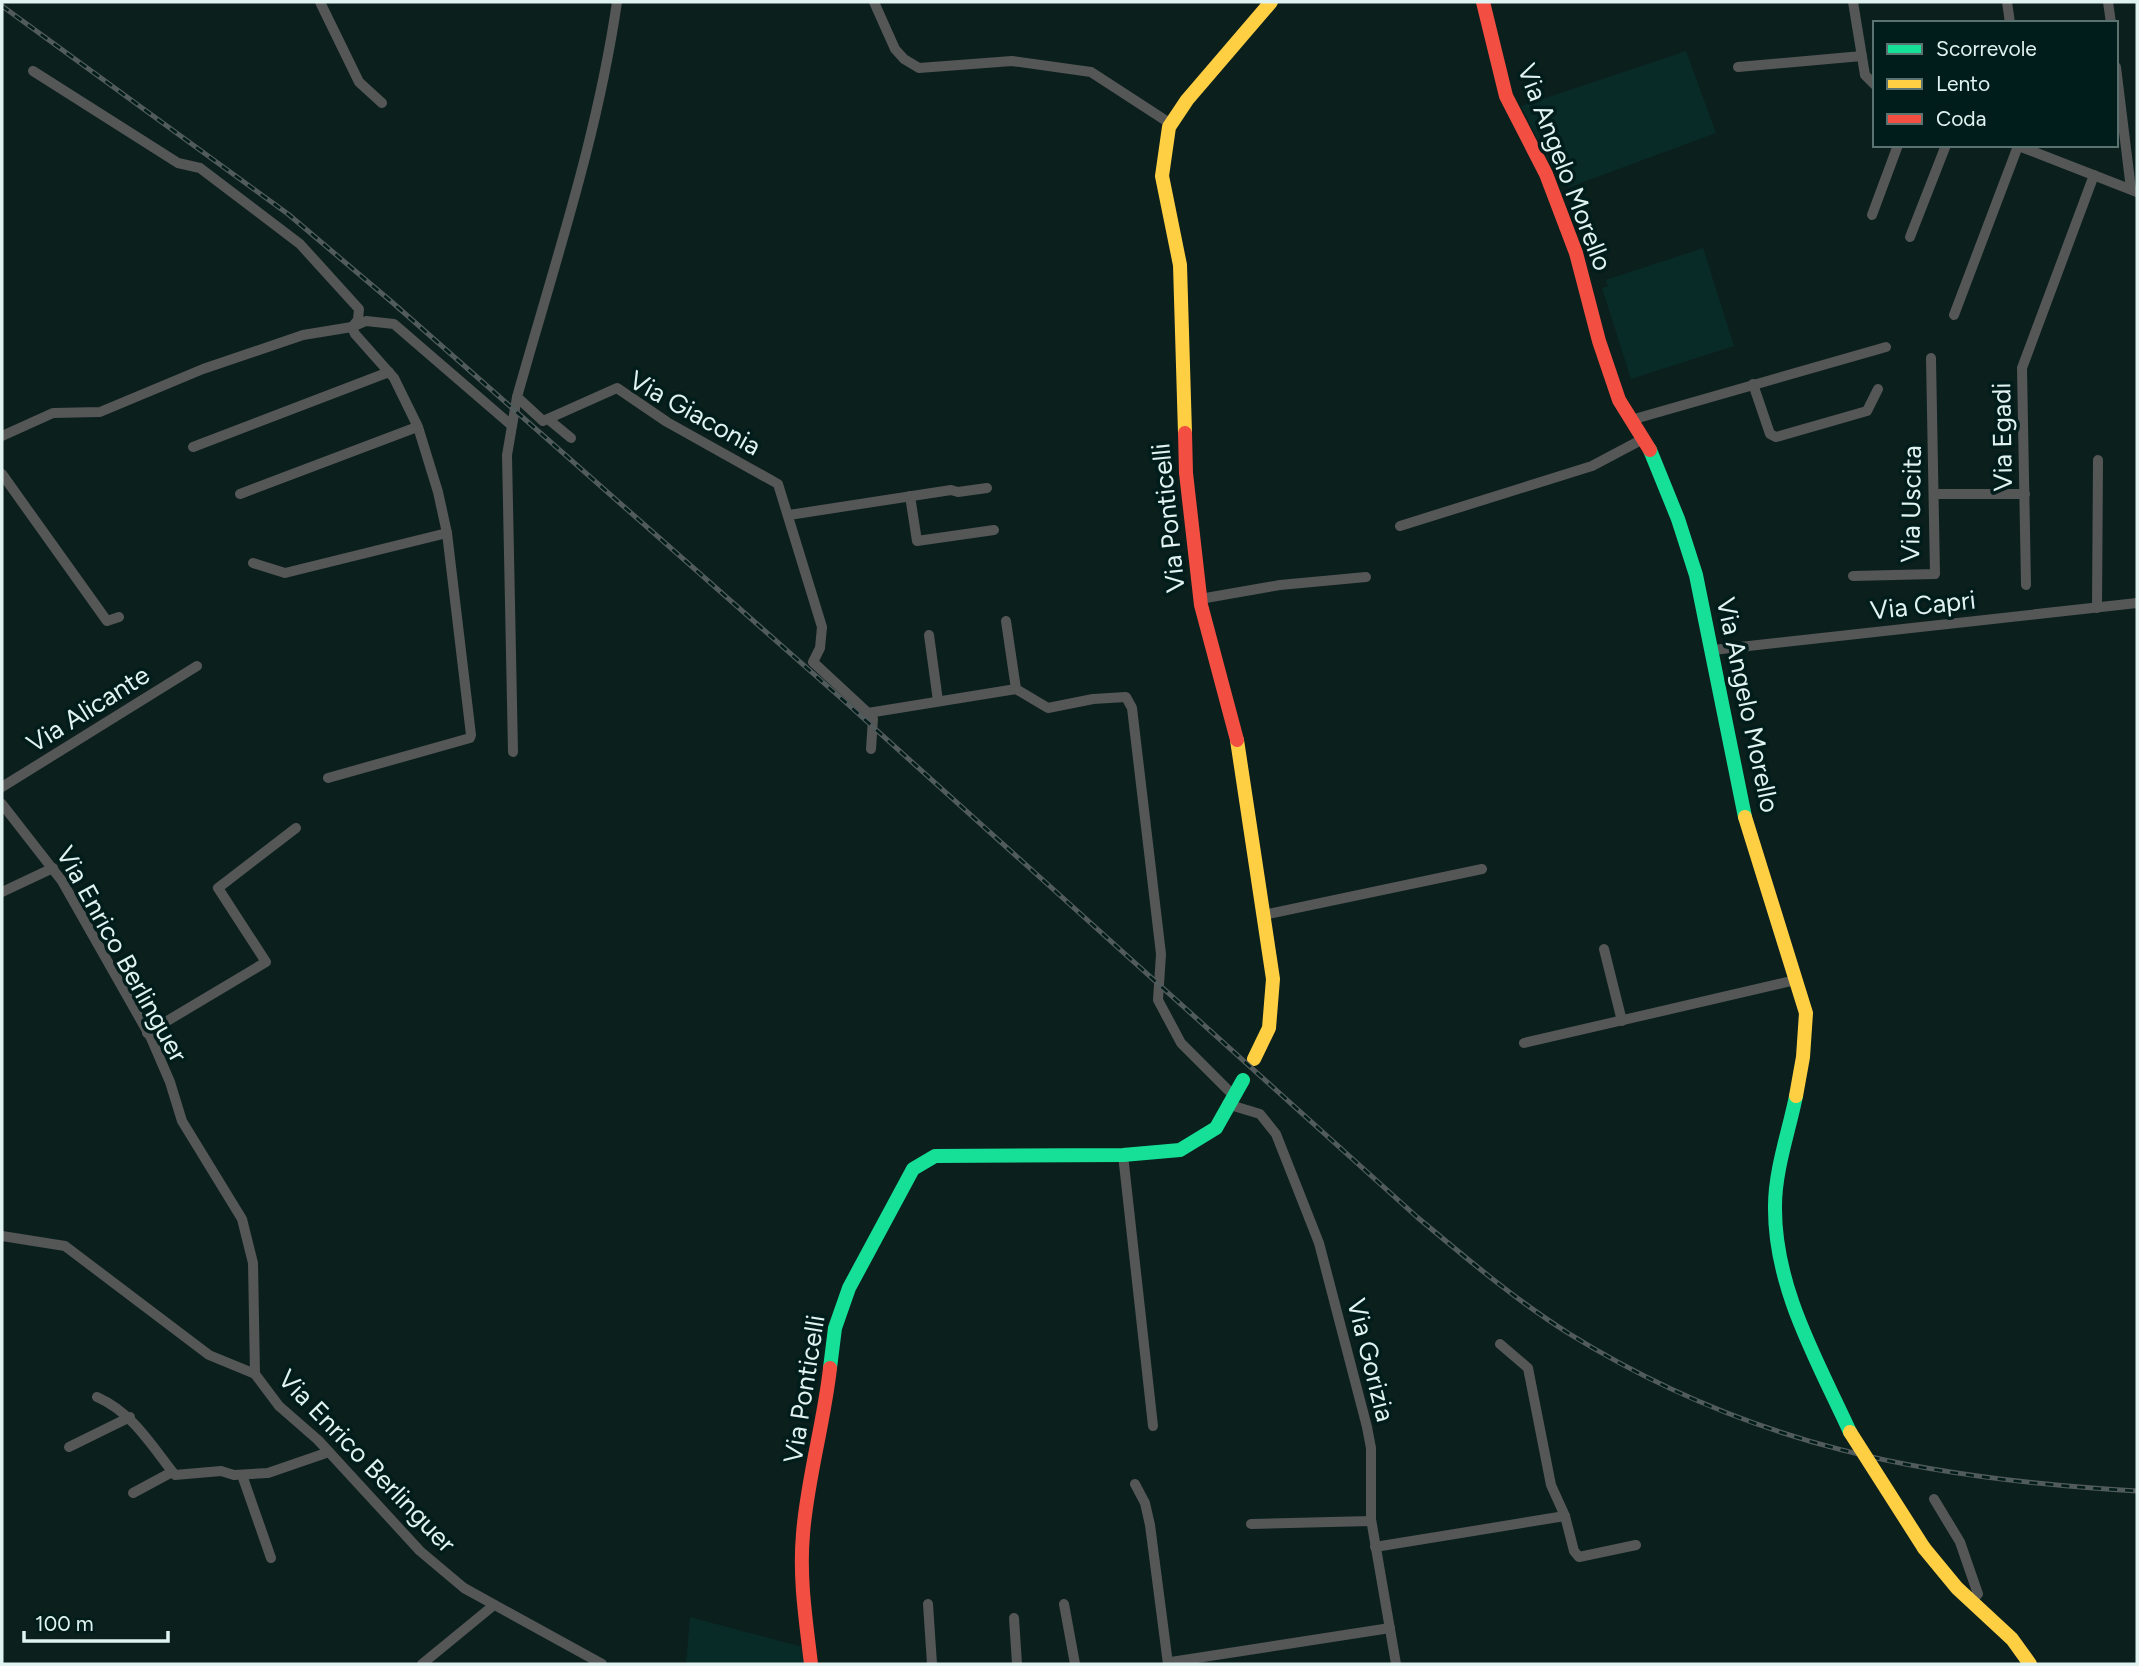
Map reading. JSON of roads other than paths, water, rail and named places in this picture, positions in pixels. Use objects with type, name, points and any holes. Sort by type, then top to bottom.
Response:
[{"type":"street","points":[[320,2],[359,82],[382,103]]},
{"type":"street","points":[[513,752],[507,455],[510,424],[561,255],[607,68],[617,2]]},
{"type":"street","points":[[874,2],[895,49],[904,59],[919,68],[1012,61],[1091,72],[1171,124]]},
{"type":"street","name":"Via Ponticelli","points":[[1254,1059],[1269,1028],[1273,979],[1236,734],[1200,599],[1186,473],[1180,265],[1162,176],[1171,124],[1187,100],[1271,2]]},
{"type":"street","name":"Via Angelo Morello","points":[[1483,2],[1506,96],[1550,185],[1576,253],[1616,389],[1643,439],[1685,539],[1713,650],[1738,793],[1805,1004],[1807,1025],[1777,1191],[1775,1243],[1792,1304],[1850,1432],[1924,1548],[1971,1601]]},
{"type":"street","points":[[1853,2],[1867,80],[1873,84]]},
{"type":"street","points":[[2007,2],[2010,21]]},
{"type":"street","points":[[2109,2],[2111,21]]},
{"type":"street","points":[[1738,66],[1862,56]]},
{"type":"street","points":[[33,71],[178,163],[200,168],[300,244],[359,309],[358,320],[352,327]]},
{"type":"street","points":[[2118,81],[2134,191]]},
{"type":"street","points":[[1871,215],[1897,147]]},
{"type":"street","points":[[1910,237],[1945,147]]},
{"type":"street","points":[[1954,315],[2023,147],[2134,191]]},
{"type":"street","name":"Via Egadi","points":[[2026,585],[2022,368],[2094,175]]},
{"type":"street","points":[[2,436],[53,413],[100,412],[303,335],[380,320],[394,324],[510,424]]},
{"type":"street","points":[[328,779],[470,738],[469,698],[447,533],[417,427],[389,372],[362,344],[352,327]]},
{"type":"street","points":[[1631,420],[1886,347]]},
{"type":"street","name":"Via Uscita","points":[[1853,576],[1935,574],[1931,358]]},
{"type":"street","points":[[193,447],[389,372]]},
{"type":"street","points":[[1753,384],[1770,434],[1776,437],[1867,411],[1878,389]]},
{"type":"street","name":"Via Giaconia","points":[[548,419],[617,388],[677,428],[778,484],[822,627],[820,648],[813,662],[868,713]]},
{"type":"street","points":[[517,397],[542,421],[548,419],[571,438]]},
{"type":"street","points":[[240,494],[417,427]]},
{"type":"street","points":[[1400,526],[1592,466],[1643,439]]},
{"type":"street","points":[[2097,608],[2098,460]]},
{"type":"street","points":[[2,474],[107,621],[119,617]]},
{"type":"street","points":[[789,515],[910,496],[987,488]]},
{"type":"street","points":[[1934,494],[2025,494]]},
{"type":"street","points":[[910,496],[916,541],[995,530]]},
{"type":"street","points":[[253,563],[285,573],[447,533]]},
{"type":"street","points":[[1200,599],[1280,585],[1366,577]]},
{"type":"street","name":"Via Capri","points":[[1713,650],[2137,603]]},
{"type":"street","points":[[1006,621],[1016,689]]},
{"type":"street","points":[[929,635],[938,701]]},
{"type":"street","name":"Via Alicante","points":[[2,787],[197,666]]},
{"type":"street","points":[[868,713],[1016,689],[1048,708],[1115,696],[1128,700],[1134,723],[1161,954],[1158,1000],[1181,1043],[1230,1100]]},
{"type":"street","points":[[868,713],[873,719],[871,749]]},
{"type":"street","name":"Via Enrico Berlinguer","points":[[2,804],[6,817],[53,868],[148,1033],[170,1082],[182,1121],[242,1219],[253,1263],[255,1374],[279,1406],[329,1452],[420,1551],[464,1588],[602,1664]]},
{"type":"street","points":[[148,1033],[266,962],[218,888],[296,828]]},
{"type":"street","points":[[2,892],[53,868]]},
{"type":"street","points":[[1263,915],[1482,869]]},
{"type":"street","points":[[1604,949],[1622,1021]]},
{"type":"street","points":[[1524,1043],[1796,980]]},
{"type":"street","name":"Via Ponticelli","points":[[811,1664],[801,1575],[803,1531],[825,1416],[835,1328],[849,1288],[913,1169],[935,1156],[1123,1155],[1180,1150],[1216,1128],[1242,1080]]},
{"type":"street","name":"Via Gorizia","points":[[1230,1100],[1259,1114],[1276,1134],[1319,1243],[1371,1448],[1371,1521],[1396,1664]]},
{"type":"street","points":[[1123,1155],[1153,1426]]},
{"type":"street","points":[[2,1236],[65,1246],[209,1355],[255,1374]]},
{"type":"street","points":[[1500,1344],[1528,1368],[1551,1485],[1565,1516],[1574,1551],[1579,1557],[1636,1545]]},
{"type":"street","points":[[97,1397],[119,1407],[130,1417],[175,1475],[222,1471],[243,1475],[268,1473],[329,1452]]},
{"type":"street","points":[[69,1447],[130,1417]]},
{"type":"street","points":[[133,1493],[172,1472]]},
{"type":"street","points":[[243,1475],[271,1558]]},
{"type":"street","points":[[1135,1484],[1145,1503],[1150,1525],[1169,1663],[1390,1629]]},
{"type":"street","points":[[1934,1499],[1960,1542],[1978,1594],[1971,1601],[2012,1639],[2030,1664]]},
{"type":"street","points":[[1375,1546],[1565,1516]]},
{"type":"street","points":[[1251,1524],[1371,1521]]},
{"type":"street","points":[[928,1604],[932,1664]]},
{"type":"street","points":[[1064,1604],[1075,1664]]},
{"type":"street","points":[[422,1664],[494,1605]]},
{"type":"street","points":[[1014,1618],[1017,1664]]},
{"type":"railway","points":[[2,6],[288,214],[393,303],[842,699],[1417,1217],[1548,1320],[1636,1372],[1704,1404],[1772,1429],[1842,1450],[1912,1466],[1985,1477],[2137,1491]]}]
